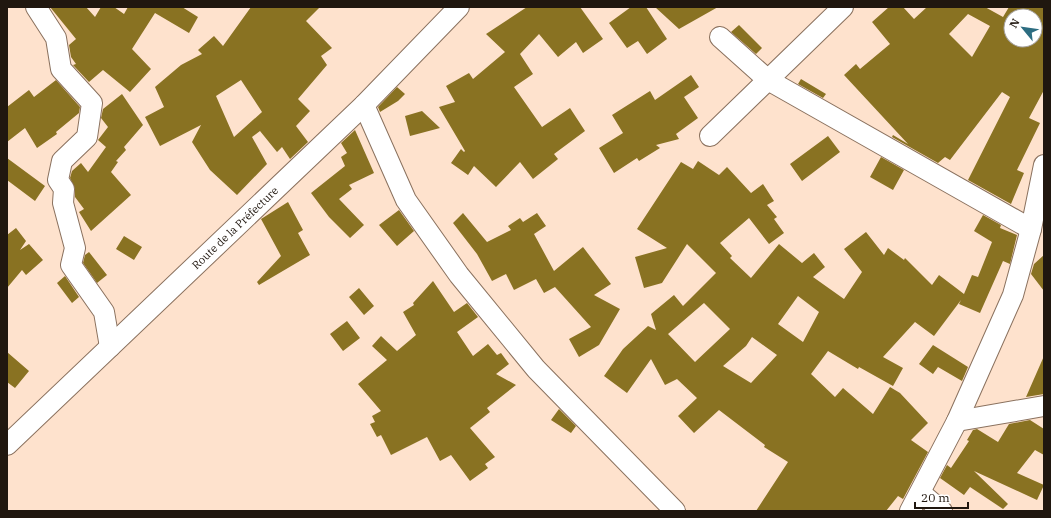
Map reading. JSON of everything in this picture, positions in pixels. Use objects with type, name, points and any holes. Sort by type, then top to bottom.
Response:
[{"type":"street","points":[[36,7],[56,38],[61,69],[92,103],[87,137],[62,161],[58,180],[64,189],[63,203],[75,248],[71,265],[104,312],[110,347]]},
{"type":"street","name":"Route de la Préfecture","points":[[7,445],[364,105],[459,7]]},
{"type":"street","points":[[710,136],[843,7]]},
{"type":"street","points":[[720,36],[768,80],[1031,228]]},
{"type":"street","points":[[364,105],[406,200],[458,275],[536,369],[675,511]]},
{"type":"street","points":[[910,511],[921,493],[957,421],[1013,295],[1031,228],[1044,165]]},
{"type":"street","points":[[957,421],[1044,406]]},
{"type":"street","points":[[921,493],[942,511]]},
{"type":"building","points":[[50,7],[86,7],[95,17],[101,7],[114,7],[124,14],[128,7],[182,7],[198,17],[189,33],[155,13],[132,49],[151,69],[130,92],[103,70],[89,82],[73,65],[76,64],[71,57],[69,45],[76,39]]},
{"type":"building","points":[[251,7],[320,7],[306,21],[332,48],[321,56],[327,65],[298,99],[310,111],[296,126],[308,142],[290,159],[282,147],[277,152],[260,131],[252,137],[267,164],[237,195],[210,170],[192,142],[201,125],[160,146],[145,117],[164,107],[155,87],[181,65],[202,54],[198,50],[214,36],[223,46]],"holes":[[[241,80],[262,112],[234,137],[216,96]]]},
{"type":"building","points":[[527,7],[580,7],[603,39],[583,53],[576,42],[558,57],[539,34],[520,54],[533,74],[514,87],[542,127],[570,108],[585,131],[554,154],[558,159],[533,179],[520,162],[496,187],[474,166],[468,175],[451,163],[461,149],[464,152],[465,151],[439,107],[455,102],[446,86],[469,73],[473,79],[505,52],[486,34]]},
{"type":"building","points":[[631,7],[646,7],[667,39],[647,54],[638,41],[627,48],[609,23]]},
{"type":"building","points":[[655,7],[718,7],[679,29]]},
{"type":"building","points":[[889,7],[903,7],[914,19],[927,7],[985,7],[1003,17],[1003,48],[1043,48],[1043,8],[1008,8],[1044,7],[1044,90],[1029,118],[1040,123],[1017,170],[1024,173],[1011,204],[968,180],[1010,97],[1002,92],[950,160],[945,157],[938,163],[892,137],[893,135],[908,144],[844,75],[856,64],[860,69],[890,44],[872,22]],"holes":[[[968,14],[990,26],[972,57],[949,34]]]},
{"type":"building","points":[[739,25],[762,48],[756,54],[731,32]]},
{"type":"building","points":[[691,75],[699,87],[684,97],[698,118],[676,134],[679,139],[656,145],[660,148],[639,161],[637,158],[614,173],[599,148],[623,133],[612,115],[650,91],[655,100]]},
{"type":"building","points":[[801,79],[826,94],[823,98],[798,84]]},
{"type":"building","points":[[56,80],[80,107],[79,113],[56,132],[57,134],[37,148],[25,128],[7,142],[7,107],[29,90],[34,97]]},
{"type":"building","points":[[397,87],[405,94],[398,101],[380,112],[378,107]]},
{"type":"building","points":[[122,94],[143,125],[124,147],[126,150],[116,161],[118,162],[111,172],[131,195],[91,231],[79,212],[84,209],[75,197],[75,189],[70,178],[72,171],[81,163],[88,172],[106,147],[98,140],[108,127],[101,118],[103,109]]},
{"type":"building","points":[[422,111],[440,128],[410,136],[405,116]]},
{"type":"building","points":[[355,130],[374,173],[349,185],[352,189],[339,199],[364,225],[350,238],[329,217],[311,193],[345,166],[341,157],[347,153],[341,143]]},
{"type":"building","points":[[828,136],[840,152],[802,181],[790,164]]},
{"type":"building","points":[[881,157],[904,170],[893,190],[870,177]]},
{"type":"building","points":[[7,158],[45,186],[35,201],[7,180]]},
{"type":"building","points":[[698,161],[719,175],[727,167],[751,193],[763,184],[774,201],[767,205],[777,217],[774,219],[784,233],[769,244],[749,218],[720,243],[732,256],[730,258],[751,278],[779,244],[802,263],[814,253],[825,267],[813,277],[844,299],[862,272],[844,249],[866,232],[884,255],[888,248],[904,260],[905,258],[932,285],[939,275],[964,294],[972,275],[978,277],[992,242],[974,231],[983,215],[1001,225],[1000,228],[1017,235],[1010,264],[1003,261],[980,313],[959,304],[961,300],[934,336],[915,322],[883,357],[903,368],[893,386],[859,367],[858,369],[828,351],[811,374],[835,397],[843,388],[873,414],[890,387],[900,393],[928,423],[911,440],[928,452],[903,499],[898,496],[886,511],[756,511],[788,462],[764,447],[765,445],[719,410],[694,433],[678,416],[697,398],[677,379],[665,385],[651,359],[627,393],[604,376],[623,349],[648,326],[656,330],[651,314],[674,295],[683,306],[716,273],[687,244],[662,283],[644,288],[635,257],[667,248],[637,229],[681,162],[693,169]],"holes":[[[798,296],[819,312],[803,342],[778,324]],[[704,303],[730,329],[695,362],[668,334]],[[752,337],[777,355],[751,383],[723,366],[746,346]]]},
{"type":"building","points":[[288,202],[303,230],[298,233],[310,255],[259,285],[257,282],[281,256],[261,219]]},
{"type":"building","points":[[399,210],[414,231],[397,246],[379,225]]},
{"type":"building","points":[[463,213],[487,242],[511,230],[508,226],[520,218],[523,222],[537,213],[546,226],[534,234],[554,271],[583,247],[611,284],[594,295],[620,309],[599,345],[579,357],[569,339],[591,327],[555,287],[544,293],[536,279],[514,290],[506,274],[492,281],[477,254],[453,223]]},
{"type":"building","points":[[16,228],[26,241],[20,250],[29,244],[43,260],[26,275],[22,270],[7,288],[7,235]]},
{"type":"building","points":[[124,236],[142,247],[134,260],[116,249]]},
{"type":"building","points":[[89,252],[107,275],[97,283],[83,263],[85,255]]},
{"type":"building","points":[[1044,255],[1044,291],[1031,274],[1034,264]]},
{"type":"building","points":[[65,276],[79,297],[72,303],[57,283]]},
{"type":"building","points":[[433,281],[454,312],[467,303],[478,317],[457,332],[473,356],[488,344],[497,355],[501,353],[509,364],[496,374],[516,385],[487,408],[490,412],[470,428],[495,457],[485,464],[488,468],[470,481],[451,455],[440,461],[427,437],[391,455],[381,435],[377,437],[370,424],[375,422],[372,416],[381,411],[358,384],[387,360],[372,346],[381,336],[397,351],[416,335],[403,312],[414,305],[413,303]]},
{"type":"building","points":[[359,288],[374,306],[364,315],[349,297]]},
{"type":"building","points":[[347,321],[360,338],[343,351],[330,334]]},
{"type":"building","points":[[933,345],[968,367],[962,381],[938,367],[933,374],[919,364]]},
{"type":"building","points":[[7,352],[29,371],[15,388],[7,382]]},
{"type":"building","points":[[1044,356],[1044,394],[1026,397]]},
{"type":"building","points":[[559,409],[576,426],[571,433],[551,420]]},
{"type":"building","points":[[1030,420],[1044,429],[1044,455],[1035,450],[1017,473],[1044,485],[1037,500],[974,471],[1008,504],[1003,509],[970,487],[964,495],[940,478],[947,465],[951,468],[969,441],[967,440],[973,430],[977,429],[998,442],[1009,424]]}]
